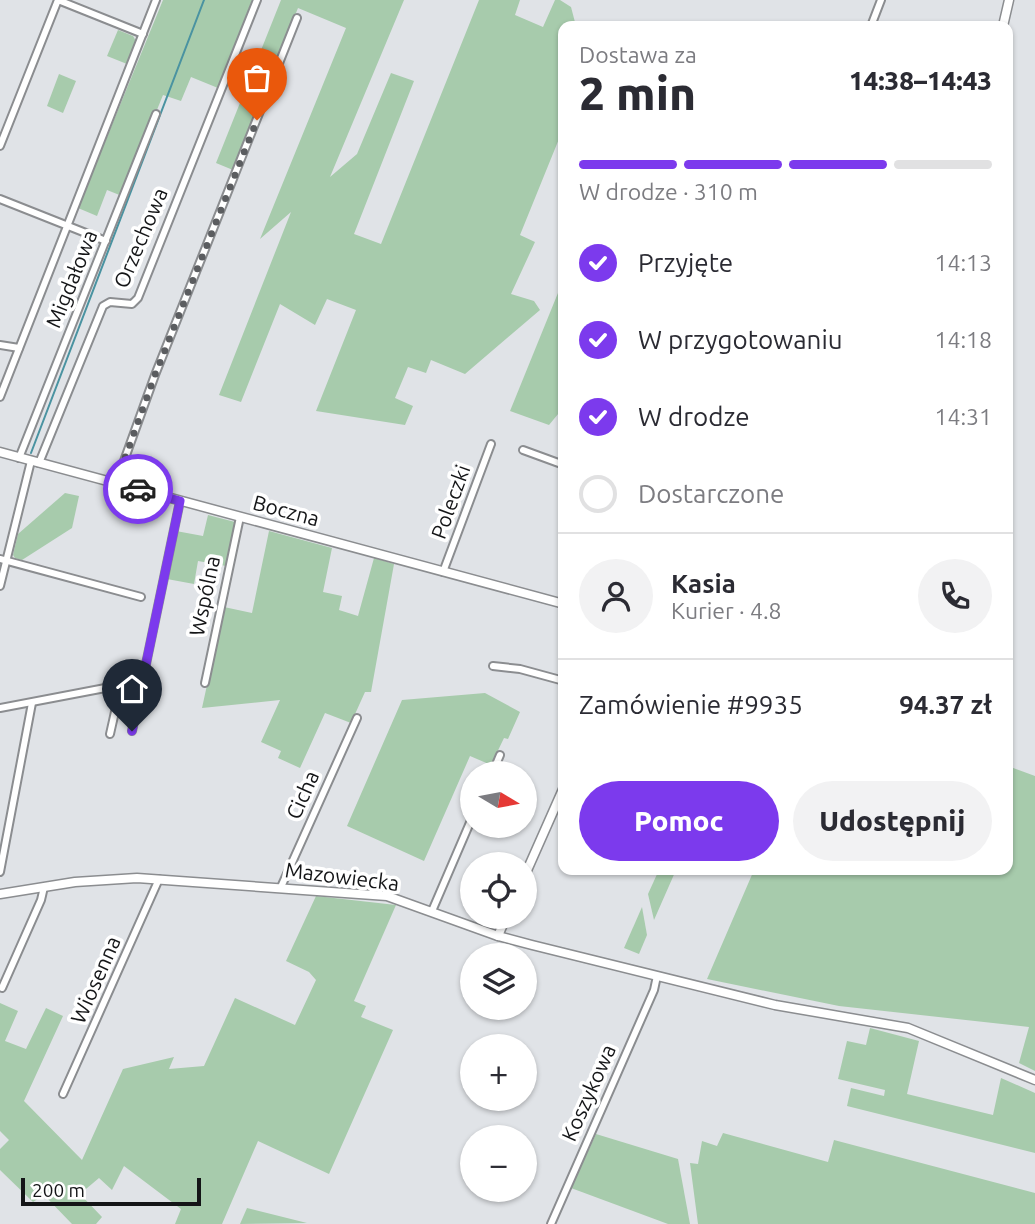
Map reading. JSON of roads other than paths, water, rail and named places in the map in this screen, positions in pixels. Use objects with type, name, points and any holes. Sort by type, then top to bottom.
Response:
[{"type":"street","points":[[0,146],[58,0],[143,34]]},
{"type":"street","points":[[0,397],[156,0]]},
{"type":"street","name":"Orzechowa","points":[[35,462],[103,306],[110,302],[132,304],[138,298],[257,0]]},
{"type":"street","points":[[873,21],[881,0]]},
{"type":"street","points":[[1004,21],[1009,0]]},
{"type":"street","points":[[116,483],[155,375],[297,18]]},
{"type":"street","name":"Migdałowa","points":[[19,457],[156,114]]},
{"type":"street","points":[[0,199],[106,241]]},
{"type":"street","points":[[0,345],[19,348]]},
{"type":"street","name":"Poleczki","points":[[443,572],[491,444]]},
{"type":"street","points":[[523,450],[558,463]]},
{"type":"street","name":"Boczna","points":[[0,452],[558,602]]},
{"type":"street","points":[[0,586],[3,560],[35,462]]},
{"type":"street","points":[[132,731],[180,501]]},
{"type":"street","name":"Wspólna","points":[[205,683],[240,517]]},
{"type":"street","points":[[3,560],[141,597]]},
{"type":"street","points":[[494,666],[520,669],[558,679]]},
{"type":"street","points":[[0,708],[121,684],[110,734]]},
{"type":"street","points":[[0,872],[32,703]]},
{"type":"street","name":"Cicha","points":[[281,887],[356,718]]},
{"type":"street","points":[[497,761],[500,755]]},
{"type":"street","points":[[535,852],[558,801]]},
{"type":"street","points":[[432,911],[463,838]]},
{"type":"street","name":"Mazowiecka","points":[[0,894],[44,887],[159,878],[387,896],[498,936],[657,976],[807,1012],[908,1027],[1035,1080]]},
{"type":"street","name":"Wiosenna","points":[[63,1094],[159,878]]},
{"type":"street","points":[[2,988],[41,901],[44,887]]},
{"type":"street","points":[[498,936],[501,929]]},
{"type":"street","name":"Koszykowa","points":[[551,1224],[654,990],[657,976]]},
{"type":"waterway","points":[[31,453],[204,0]]}]
